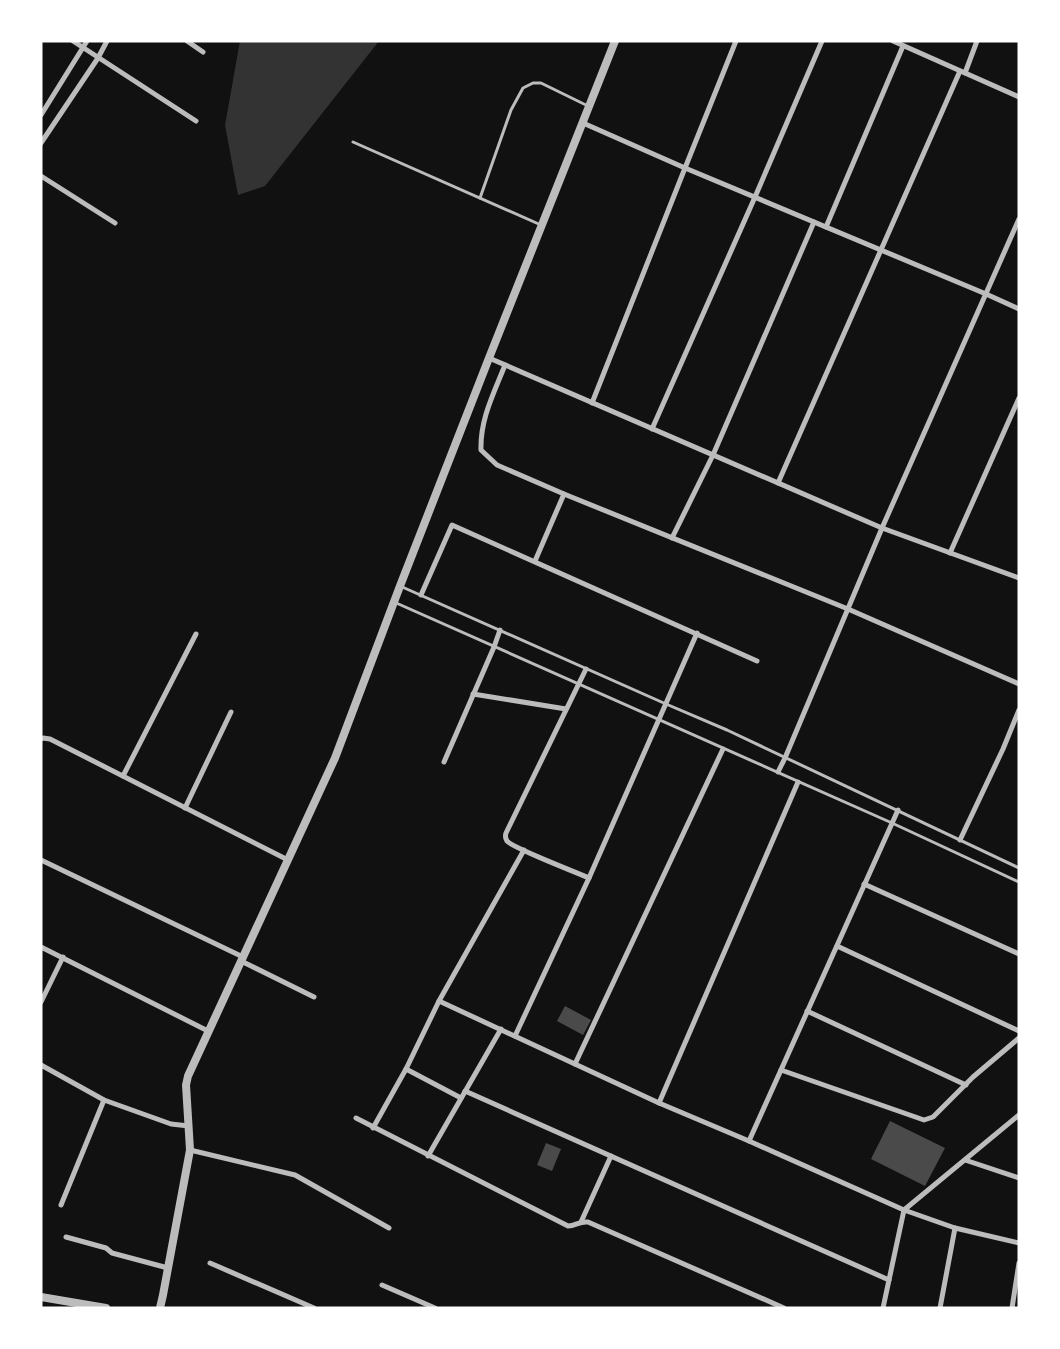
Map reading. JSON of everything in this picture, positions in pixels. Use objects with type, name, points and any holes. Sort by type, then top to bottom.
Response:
[{"type":"street","points":[[73,41],[196,121]]},
{"type":"street","points":[[41,115],[87,41]]},
{"type":"street","points":[[41,143],[98,58],[107,41]]},
{"type":"street","points":[[187,41],[202,52]]},
{"type":"street","points":[[160,1308],[190,1150],[186,1085],[188,1076],[335,758],[489,358],[615,41]]},
{"type":"street","points":[[592,403],[736,41]]},
{"type":"street","points":[[652,429],[822,41]]},
{"type":"street","points":[[892,41],[1019,97]]},
{"type":"street","points":[[778,483],[880,250],[977,41]]},
{"type":"street","points":[[826,227],[903,46]]},
{"type":"street","points":[[583,123],[685,168],[986,294],[1019,310]]},
{"type":"street","points":[[41,176],[115,223]]},
{"type":"street","points":[[778,772],[882,528],[1019,219]]},
{"type":"street","points":[[672,538],[713,456],[814,222]]},
{"type":"street","points":[[489,358],[882,528],[1017,577],[1019,569]]},
{"type":"street","points":[[505,365],[486,414],[481,435],[481,450],[497,465],[848,609],[1019,684]]},
{"type":"street","points":[[950,553],[1019,398]]},
{"type":"street","points":[[535,561],[564,494]]},
{"type":"street","points":[[421,595],[452,525],[757,660]]},
{"type":"street","points":[[444,762],[500,630]]},
{"type":"street","points":[[515,1036],[589,878],[697,633]]},
{"type":"street","points":[[124,776],[196,634]]},
{"type":"street","points":[[586,669],[506,833],[505,839],[507,842],[524,850],[589,878]]},
{"type":"street","points":[[473,694],[566,709]]},
{"type":"street","points":[[960,840],[1003,749],[1019,710]]},
{"type":"street","points":[[186,808],[231,712]]},
{"type":"street","points":[[41,739],[50,739],[288,860]]},
{"type":"street","points":[[575,1064],[723,749]]},
{"type":"street","points":[[659,1103],[798,782]]},
{"type":"street","points":[[749,1141],[898,810]]},
{"type":"street","points":[[373,1128],[406,1069],[439,1001],[524,850]]},
{"type":"street","points":[[41,860],[242,959],[314,997]]},
{"type":"street","points":[[864,884],[1019,954]]},
{"type":"street","points":[[836,946],[1019,1031]]},
{"type":"street","points":[[41,947],[208,1031]]},
{"type":"street","points":[[41,1002],[63,958]]},
{"type":"street","points":[[439,1001],[659,1103],[904,1210],[955,1228],[1019,1244]]},
{"type":"street","points":[[807,1011],[966,1085]]},
{"type":"street","points":[[428,1156],[501,1029]]},
{"type":"street","points":[[781,1070],[924,1120],[933,1117],[1019,1038]]},
{"type":"street","points":[[41,1065],[104,1100],[171,1124],[189,1126]]},
{"type":"street","points":[[406,1069],[461,1098]]},
{"type":"street","points":[[465,1091],[889,1280]]},
{"type":"street","points":[[61,1205],[104,1100]]},
{"type":"street","points":[[883,1308],[904,1210],[1019,1115]]},
{"type":"street","points":[[356,1118],[568,1226],[588,1222],[784,1308]]},
{"type":"street","points":[[190,1150],[295,1175],[389,1228]]},
{"type":"street","points":[[581,1222],[611,1156]]},
{"type":"street","points":[[965,1160],[1019,1178]]},
{"type":"street","points":[[940,1308],[955,1228]]},
{"type":"street","points":[[66,1237],[106,1248],[112,1253],[168,1268]]},
{"type":"street","points":[[210,1263],[314,1308]]},
{"type":"street","points":[[1012,1308],[1019,1263]]},
{"type":"street","points":[[382,1285],[435,1308]]},
{"type":"street","points":[[41,1297],[106,1308]]},
{"type":"lane","points":[[480,198],[511,110],[523,88],[533,83],[542,83],[589,107]]},
{"type":"lane","points":[[353,142],[542,225]]},
{"type":"lane","points":[[400,586],[727,730],[1019,868]]},
{"type":"lane","points":[[394,602],[892,823],[1019,882]]},
{"type":"shaded area","points":[[240,41],[379,41],[265,186],[238,195],[225,125]]},
{"type":"building","points":[[565,1006],[591,1020],[583,1035],[557,1021]]},
{"type":"building","points":[[890,1121],[945,1148],[925,1186],[871,1159]]},
{"type":"building","points":[[546,1143],[561,1149],[552,1171],[537,1165]]}]
